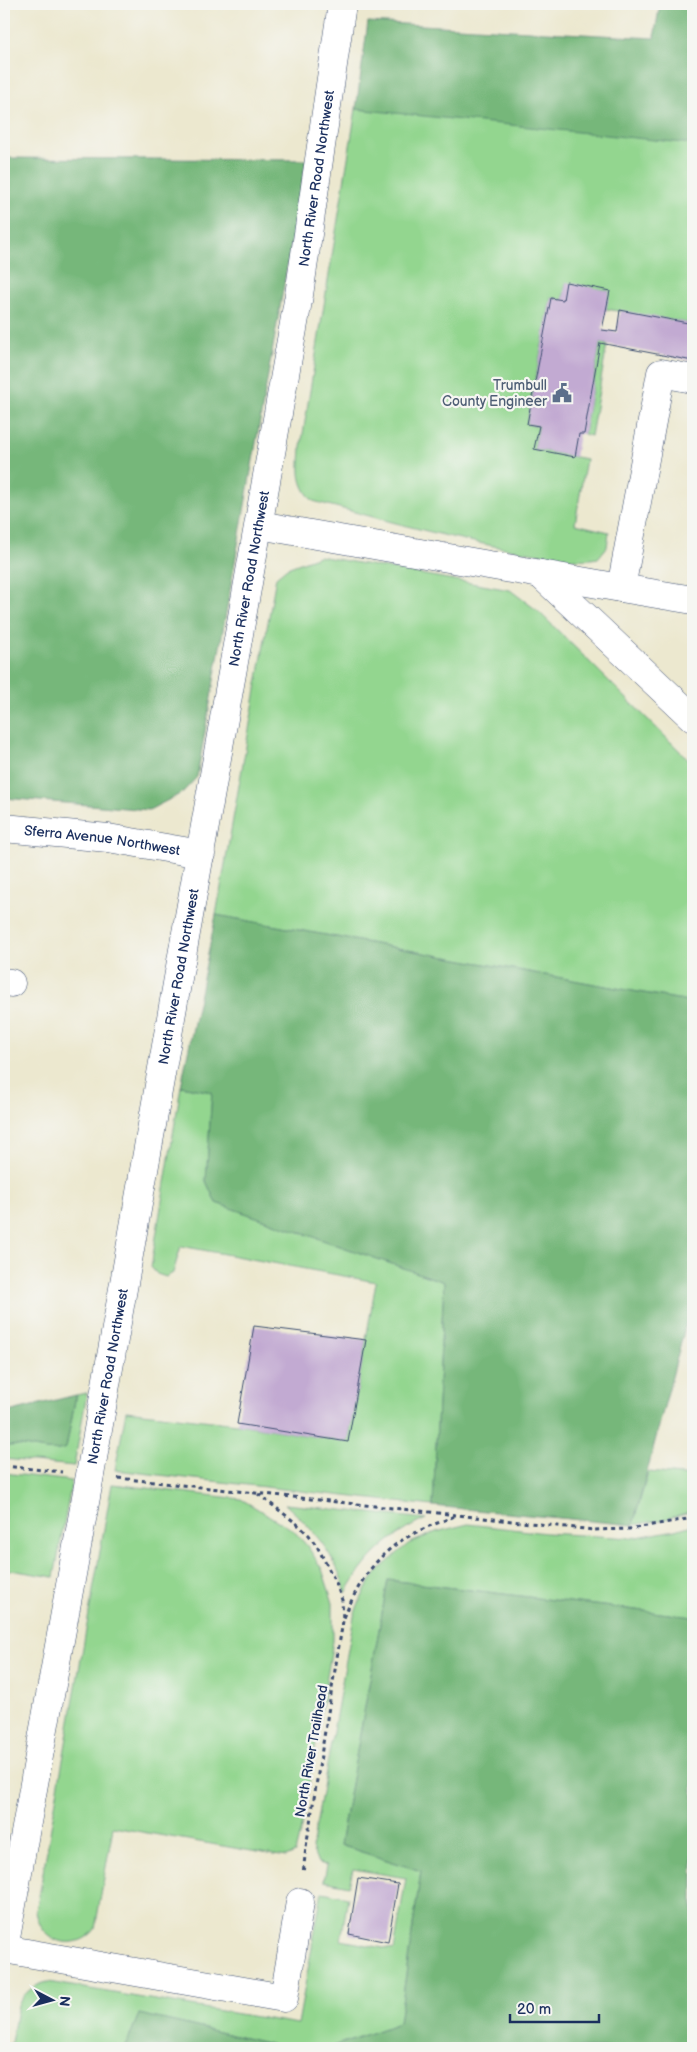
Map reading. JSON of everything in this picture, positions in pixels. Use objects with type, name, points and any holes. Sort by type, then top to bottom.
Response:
[{"type":"street","name":"North River Road Northwest","points":[[4,1949],[201,854],[299,295],[338,4]]},
{"type":"street","points":[[621,588],[661,373],[693,379]]},
{"type":"street","points":[[259,525],[693,600]]},
{"type":"street","points":[[540,574],[693,718]]},
{"type":"street","name":"Sferra Avenue Northwest","points":[[4,828],[108,838],[201,854]]},
{"type":"street","points":[[4,1949],[284,1998],[301,1890]]},
{"type":"path","points":[[4,1466],[72,1473]]},
{"type":"path","points":[[111,1477],[594,1530],[629,1528],[693,1518]]},
{"type":"path","name":"North River Trailhead","points":[[258,1493],[308,1535],[327,1564],[342,1600],[343,1619],[335,1680],[306,1847],[301,1890]]},
{"type":"path","name":"North River Trailhead","points":[[343,1619],[354,1591],[372,1565],[383,1554],[407,1537],[456,1515]]},
{"type":"green space","points":[[660,4],[693,4],[693,144],[356,109],[368,22],[654,38]]},
{"type":"green space","points":[[356,109],[693,127],[693,324],[606,309],[609,291],[566,283],[563,300],[551,298],[527,424],[539,426],[534,449],[586,459],[575,524],[609,532],[607,547],[598,558],[574,559],[558,557],[450,537],[313,501],[304,488],[300,475],[301,446]]},
{"type":"green space","points":[[4,158],[306,160],[197,777],[182,793],[149,810],[4,798]]},
{"type":"green space","points":[[600,343],[607,345],[591,436],[584,434]]},
{"type":"green space","points":[[319,556],[510,590],[538,611],[693,764],[693,1002],[216,915],[276,577],[287,568]]},
{"type":"green space","points":[[216,915],[693,1002],[693,1297],[633,1525],[433,1506],[444,1282],[216,1203],[206,1181],[212,1092],[181,1086]]},
{"type":"green space","points":[[181,1086],[212,1092],[206,1181],[216,1203],[444,1282],[433,1506],[115,1470],[126,1411],[237,1424],[348,1442],[376,1282],[181,1246],[173,1273],[166,1277],[157,1274],[151,1267]]},
{"type":"green space","points":[[87,1393],[74,1466],[4,1459],[4,1447],[20,1446],[43,1450],[66,1448],[76,1395]]},
{"type":"green space","points":[[76,1395],[66,1448],[43,1450],[20,1446],[4,1447],[4,1413]]},
{"type":"green space","points":[[648,1472],[693,1476],[693,1511],[662,1520],[633,1525]]},
{"type":"green space","points":[[4,1473],[72,1481],[54,1577],[4,1569]]},
{"type":"green space","points":[[112,1484],[241,1499],[293,1530],[308,1547],[322,1569],[333,1603],[333,1641],[303,1820],[295,1853],[286,1857],[113,1827],[95,1929],[85,1938],[78,1941],[64,1942],[51,1938],[46,1933],[38,1921],[36,1912]]},
{"type":"green space","points":[[285,1504],[426,1519],[390,1540],[380,1549],[361,1569],[346,1593],[336,1566],[323,1544]]},
{"type":"green space","points":[[468,1524],[546,1533],[632,1538],[693,1525],[693,1617],[388,1580],[340,1845],[421,1871],[399,2023],[329,2048],[289,2048],[139,2014],[125,2048],[10,2048],[18,2005],[30,1990],[48,1982],[298,2024],[322,1892],[348,1897],[341,1940],[394,1950],[406,1878],[353,1869],[349,1886],[324,1881],[327,1865],[318,1863],[312,1848],[354,1616],[358,1605],[369,1583],[381,1568],[408,1544],[436,1532]]},
{"type":"green space","points":[[388,1580],[693,1617],[693,2048],[329,2048],[399,2023],[421,1871],[340,1845]]},
{"type":"green space","points":[[139,2014],[289,2048],[125,2048]]},
{"type":"building","name":"Trumbull County Engineer","points":[[566,282],[610,291],[602,330],[617,332],[620,310],[693,324],[693,361],[600,343],[584,434],[579,434],[575,457],[534,449],[539,426],[527,424],[551,298],[563,300]]},
{"type":"building","points":[[254,1326],[366,1340],[348,1442],[237,1424]]},
{"type":"building","points":[[358,1878],[398,1884],[388,1942],[349,1934]]},
{"type":"place","name":"Trumbull County Engineer","points":[[562,393]]}]
